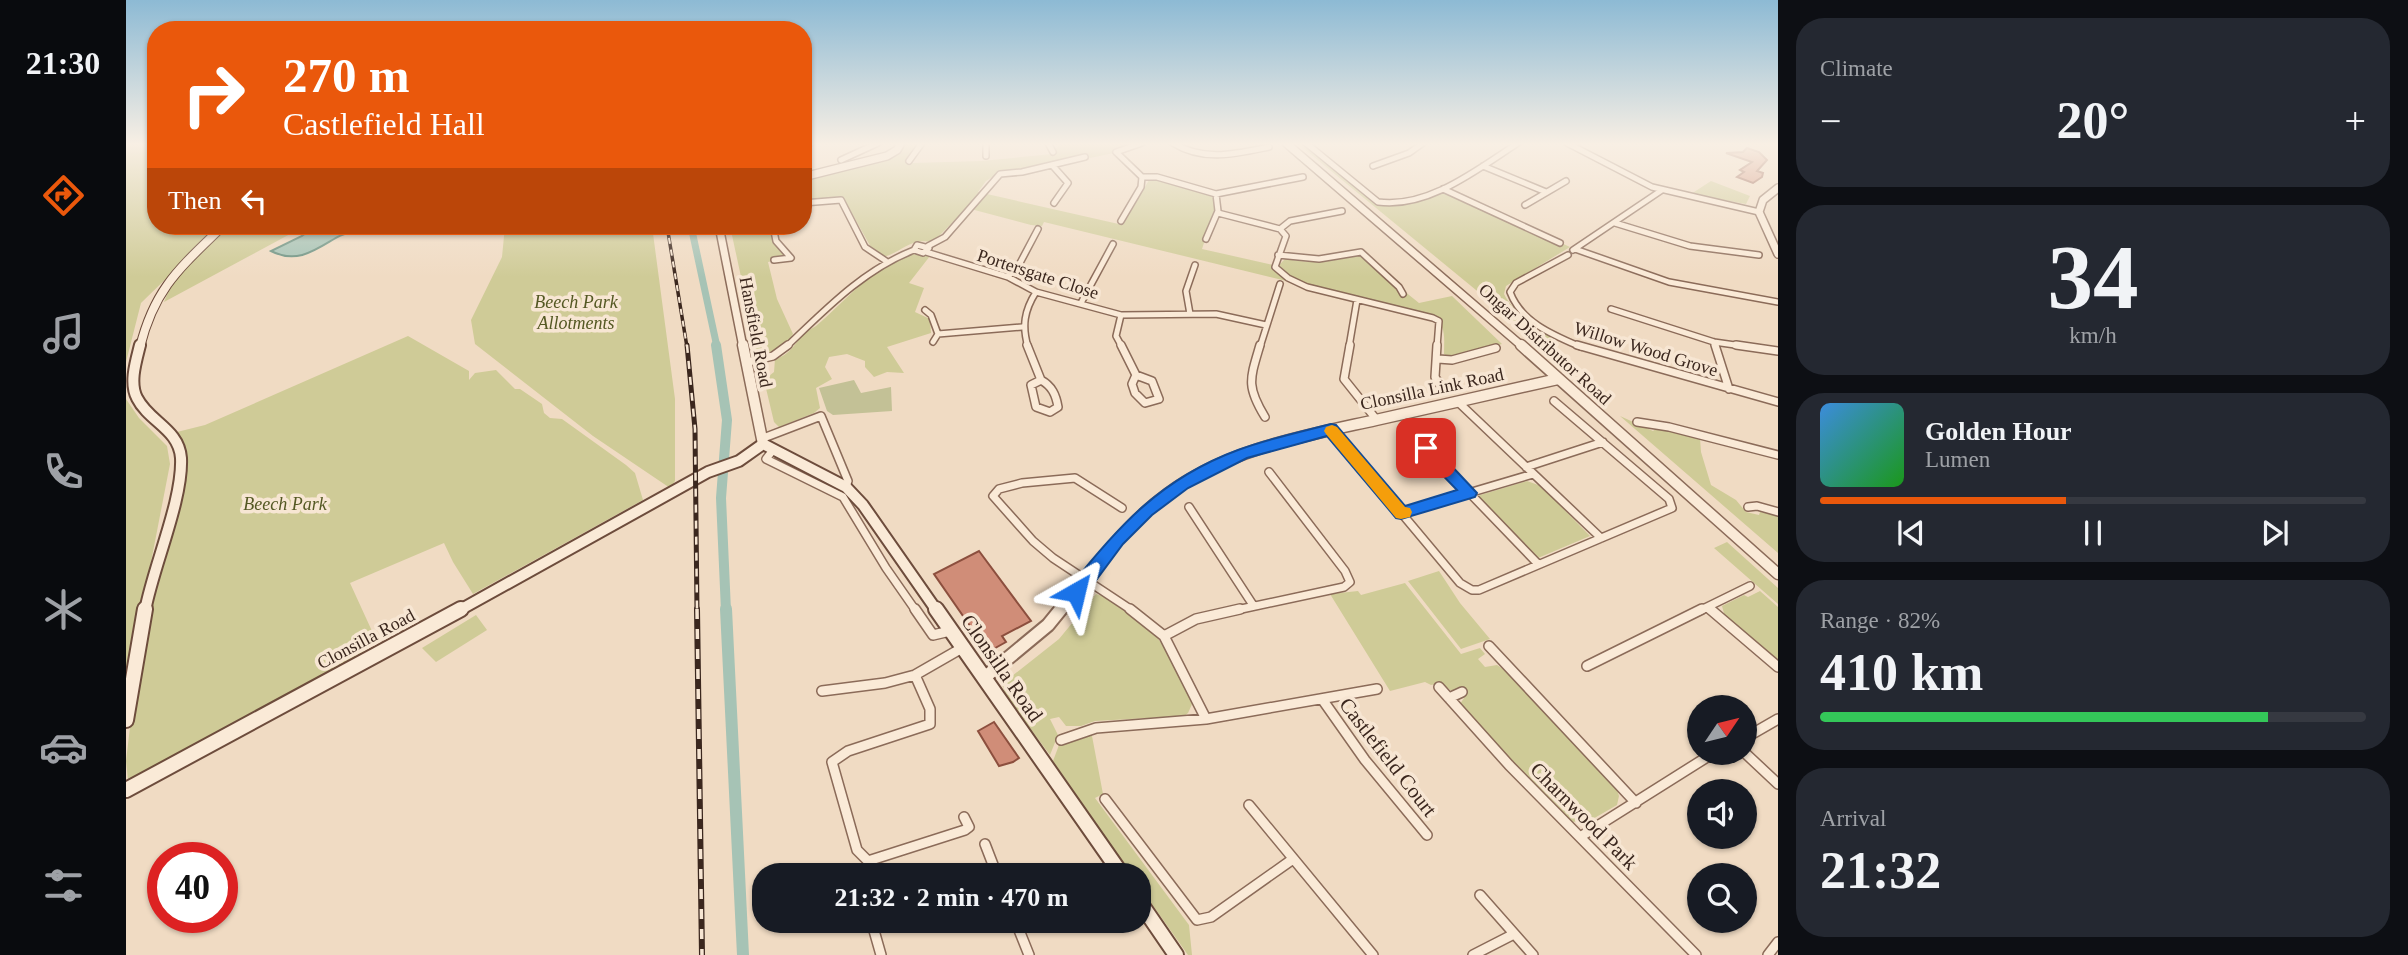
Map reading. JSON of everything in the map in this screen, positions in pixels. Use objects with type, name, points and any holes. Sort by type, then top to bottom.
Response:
[{"type":"main road","points":[[126,720],[151,583],[177,486],[181,454],[172,433],[136,397],[132,383],[134,364],[158,295],[214,235]]},
{"type":"main road","name":"Clonsilla Road","points":[[126,790],[624,521],[715,468],[732,464],[766,444],[800,470],[846,492],[901,560],[1114,863]]},
{"type":"main road","points":[[1151,919],[1176,955]]},
{"type":"street","points":[[748,362],[766,359],[786,350],[801,332],[886,261],[914,250],[917,245],[927,249],[945,237],[988,188]]},
{"type":"street","points":[[1054,203],[1065,188]]},
{"type":"street","points":[[1121,221],[1141,188]]},
{"type":"street","points":[[1194,188],[1216,194],[1249,188]]},
{"type":"street","name":"Ongar Distributor Road","points":[[1339,188],[1474,302],[1778,574]]},
{"type":"street","points":[[1360,188],[1378,202],[1388,205],[1443,189],[1560,243]]},
{"type":"street","points":[[1535,188],[1546,192]]},
{"type":"street","points":[[1525,205],[1554,188]]},
{"type":"street","points":[[1656,188],[1759,212]]},
{"type":"street","points":[[1778,188],[1760,203],[1759,212],[1778,254]]},
{"type":"street","points":[[1571,252],[1662,190]]},
{"type":"street","points":[[1206,239],[1218,213],[1220,201],[1216,194]]},
{"type":"street","points":[[812,202],[841,200],[865,247],[886,261]]},
{"type":"street","points":[[1280,229],[1285,223],[1342,211]]},
{"type":"street","points":[[1218,213],[1280,229],[1286,236],[1275,267],[1296,283],[1439,321],[1435,377],[1442,388]]},
{"type":"street","points":[[1615,223],[1689,246],[1759,255]]},
{"type":"street","points":[[1008,277],[1020,263],[1038,229]]},
{"type":"street","name":"Hansfield Road","points":[[721,235],[766,444]]},
{"type":"street","points":[[774,260],[791,258],[776,241],[775,235]]},
{"type":"street","points":[[1081,303],[1113,244]]},
{"type":"street","name":"Portersgate Close","points":[[927,249],[1008,277],[1036,292],[1121,315],[1216,314],[1266,325]]},
{"type":"street","points":[[1278,256],[1308,261],[1335,259],[1361,252],[1399,287],[1403,294]]},
{"type":"street","points":[[1571,252],[1668,282],[1778,302]]},
{"type":"street","name":"Willow Wood Grove","points":[[1571,252],[1516,283],[1510,292],[1511,299],[1533,322],[1594,352],[1778,402]]},
{"type":"street","points":[[1190,314],[1186,291],[1195,265]]},
{"type":"street","points":[[1265,417],[1253,397],[1249,381],[1280,284]]},
{"type":"street","points":[[1036,292],[1023,314],[1022,327],[1041,380],[1049,384],[1056,395],[1058,407],[1050,411],[1036,407],[1031,385],[1041,380]]},
{"type":"street","points":[[1357,300],[1344,379],[1376,419]]},
{"type":"street","points":[[1611,309],[1714,342],[1778,351]]},
{"type":"street","points":[[925,310],[931,315],[937,334],[933,341]]},
{"type":"street","points":[[1121,315],[1115,336],[1136,375]]},
{"type":"street","points":[[937,334],[1022,327]]},
{"type":"street","points":[[1714,342],[1729,389]]},
{"type":"street","points":[[1438,359],[1452,360],[1496,348]]},
{"type":"street","points":[[1136,375],[1149,377],[1155,385],[1158,399],[1145,403],[1140,398],[1132,384],[1136,375]]},
{"type":"street","name":"Clonsilla Link Road","points":[[984,678],[1048,625],[1127,529],[1183,484],[1242,454],[1331,429],[1558,379]]},
{"type":"street","points":[[1457,401],[1601,538]]},
{"type":"street","points":[[1331,429],[1460,583],[1472,590],[1479,590],[1668,511],[1673,505],[1554,401]]},
{"type":"street","name":"Clonsilla Road","points":[[766,444],[814,417],[821,416],[848,481],[846,492]]},
{"type":"street","points":[[1637,422],[1669,427],[1778,455]]},
{"type":"street","points":[[1408,429],[1538,565]]},
{"type":"street","points":[[1526,467],[1603,442]]},
{"type":"street","points":[[1164,636],[1196,619],[1344,587],[1350,582],[1345,571],[1269,472]]},
{"type":"street","points":[[1401,513],[1533,474]]},
{"type":"street","points":[[1122,508],[1075,478],[1022,483],[999,489],[993,496],[1041,548],[1164,636],[1206,719]]},
{"type":"street","points":[[846,492],[886,568],[933,635],[950,631]]},
{"type":"street","points":[[1748,507],[1757,506],[1778,512]]},
{"type":"street","points":[[1189,507],[1253,605]]},
{"type":"street","points":[[886,568],[901,560]]},
{"type":"street","points":[[1587,666],[1750,586]]},
{"type":"street","points":[[1708,608],[1778,667]]},
{"type":"street","points":[[1489,646],[1636,803]]},
{"type":"street","points":[[822,691],[885,683],[915,675],[962,648]]},
{"type":"street","points":[[915,675],[930,709],[930,724],[896,739],[844,751],[832,762],[857,850],[867,861],[888,856],[965,830],[969,827],[964,817]]},
{"type":"street","name":"Charnwood Park","points":[[1439,687],[1696,955]]},
{"type":"street","name":"Castlefield Court","points":[[1061,740],[1096,728],[1206,719],[1377,689]]},
{"type":"street","points":[[1449,698],[1462,692]]},
{"type":"street","name":"Castlefield Court","points":[[1322,699],[1371,767],[1427,835]]},
{"type":"street","points":[[1757,730],[1778,719]]},
{"type":"street","points":[[1757,764],[1778,784]]},
{"type":"street","points":[[1580,837],[1695,765]]},
{"type":"street","points":[[1105,799],[1196,920],[1211,917],[1293,859]]},
{"type":"street","points":[[1250,805],[1373,955]]},
{"type":"street","points":[[985,844],[992,863]]},
{"type":"street","points":[[1480,895],[1533,955]]},
{"type":"street","points":[[875,933],[881,955]]},
{"type":"street","points":[[1020,933],[1029,955]]},
{"type":"street","points":[[1473,955],[1514,934]]},
{"type":"street","points":[[1768,955],[1778,942]]},
{"type":"green space","points":[[126,188],[147,188],[147,235],[211,235],[141,303],[126,362]]},
{"type":"green space","points":[[812,188],[981,188],[978,192],[1123,225],[1145,188],[1189,188],[1209,193],[1217,203],[1202,249],[1278,266],[1285,259],[1322,262],[1358,254],[1419,303],[1452,296],[1502,344],[1450,358],[1444,354],[1442,327],[1431,316],[1044,222],[1042,226],[1031,225],[967,208],[935,240],[919,241],[883,257],[873,251],[844,199],[812,201]]},
{"type":"green space","points":[[1351,188],[1357,188],[1378,204],[1391,206],[1445,190],[1570,247],[1506,286],[1504,294],[1520,314],[1555,339],[1550,345],[1542,343]]},
{"type":"green space","points":[[1701,188],[1728,188],[1750,196],[1746,204],[1691,194]]},
{"type":"green space","points":[[220,235],[288,235],[164,302],[176,280]]},
{"type":"green space","name":"Beech Park Allotments","points":[[504,235],[653,235],[675,399],[675,481],[670,488],[593,436],[475,344],[471,320],[502,257]]},
{"type":"green space","points":[[732,235],[771,235],[784,252],[785,258],[768,262],[777,299],[793,334],[786,343],[770,354],[759,355],[753,353],[746,330],[753,332]]},
{"type":"green space","points":[[911,254],[930,256],[909,283],[924,288],[915,312],[930,319],[931,333],[887,347],[904,373],[887,372],[874,377],[865,367],[865,361],[847,354],[829,357],[825,367],[832,379],[816,388],[820,408],[779,427],[774,422],[764,380],[774,372],[775,359],[787,353],[804,334],[872,275],[897,259]]},
{"type":"green space","name":"Beech Park","points":[[408,336],[469,371],[469,380],[475,373],[496,370],[515,389],[520,389],[542,404],[544,413],[550,418],[562,419],[626,465],[635,473],[643,500],[473,594],[444,543],[350,583],[377,642],[329,676],[139,778],[128,780],[126,761],[133,702],[154,582],[182,484],[186,453],[177,432],[205,425]]},
{"type":"green space","points":[[126,399],[139,418],[167,446],[170,464],[126,691]]},
{"type":"green space","points":[[1620,416],[1653,431],[1658,427],[1700,438],[1701,452],[1711,485],[1736,500],[1746,512],[1778,515],[1778,553]]},
{"type":"green space","points":[[1527,481],[1541,486],[1590,536],[1538,558],[1477,496]]},
{"type":"green space","points":[[1727,542],[1778,588],[1778,604],[1714,548]]},
{"type":"green space","points":[[1439,571],[1460,603],[1490,639],[1461,649],[1408,581]]},
{"type":"green space","points":[[1405,583],[1461,654],[1480,648],[1485,654],[1478,659],[1485,667],[1497,665],[1506,671],[1617,790],[1617,805],[1591,820],[1572,822],[1508,758],[1460,704],[1466,695],[1459,688],[1452,691],[1440,683],[1431,685],[1425,682],[1390,691],[1330,594],[1358,591],[1361,595]]},
{"type":"green space","points":[[1760,591],[1778,607],[1778,662],[1725,617],[1722,606],[1744,595],[1748,597]]},
{"type":"green space","points":[[1096,594],[1115,601],[1145,623],[1167,651],[1193,702],[1184,716],[1095,721],[1081,726],[1066,726],[1059,717],[1050,719],[1058,735],[1050,755],[1006,696],[1002,684],[1059,639]]},
{"type":"green space","points":[[476,615],[487,630],[436,662],[422,648]]},
{"type":"green space","points":[[1089,733],[1092,736],[1103,794],[1095,798],[1143,863],[1124,863],[1053,761],[1059,745]]},
{"type":"green space","points":[[1151,874],[1189,925],[1192,955],[1188,955],[1151,903]]},
{"type":"shaded area","points":[[343,235],[297,256],[280,255],[271,251],[302,236]]},
{"type":"shaded area","points":[[854,380],[861,393],[891,387],[892,411],[833,415],[827,411],[819,388]]},
{"type":"building","points":[[979,551],[1031,621],[1002,636],[1006,642],[988,652],[934,574]]},
{"type":"building","points":[[994,722],[1019,758],[999,766],[978,731]]},
{"type":"waterway","points":[[693,235],[717,347]]},
{"type":"waterway","points":[[716,345],[727,420],[721,498],[726,611]]},
{"type":"waterway","points":[[726,609],[743,955]]},
{"type":"railway","points":[[668,235],[687,347]]},
{"type":"railway","points":[[687,345],[695,429],[697,611]]},
{"type":"railway","points":[[697,609],[702,955]]},
{"type":"slow traffic","points":[[1332,431],[1401,513],[1404,512]]},
{"type":"route","points":[[1076,592],[1117,539],[1147,511],[1183,484],[1242,454],[1331,429],[1401,513],[1469,493],[1426,448]]}]
